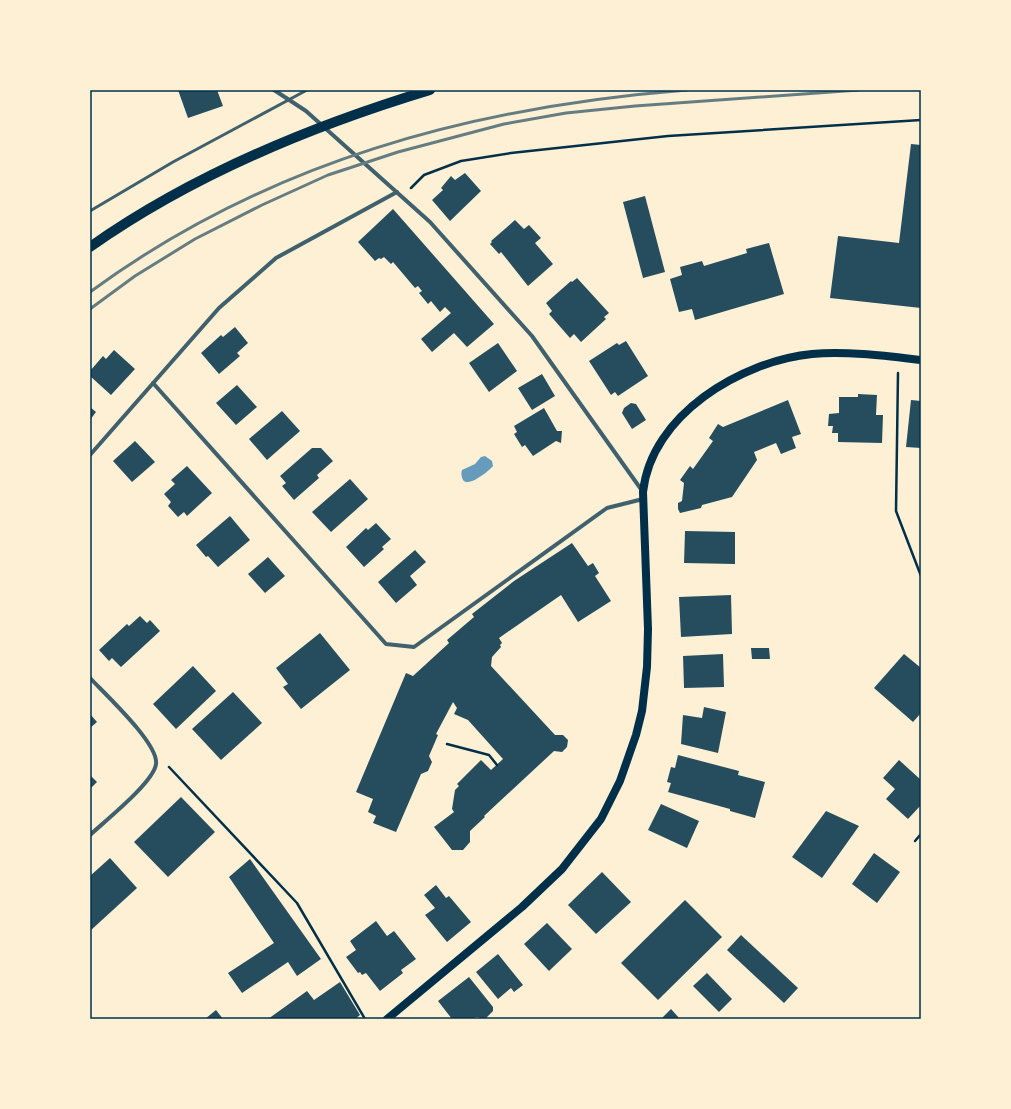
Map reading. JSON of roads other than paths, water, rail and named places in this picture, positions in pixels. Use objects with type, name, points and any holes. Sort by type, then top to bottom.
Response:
[{"type":"main road","points":[[90,247],[197,182],[255,154],[382,105],[430,90]]},
{"type":"main road","points":[[387,1019],[522,906],[562,869],[579,850],[601,819],[620,781],[636,735],[642,711],[647,667],[648,629],[643,495],[647,466],[656,448],[669,430],[705,396],[746,372],[774,361],[812,354],[833,353],[921,360]]},
{"type":"street","points":[[153,383],[386,644],[414,647],[607,508],[643,495],[532,336],[430,222],[306,111],[274,90]]},
{"type":"street","points":[[90,455],[220,308],[276,258],[397,192]]},
{"type":"street","points":[[90,678],[144,735],[155,752],[156,764],[149,779],[90,835]]},
{"type":"lane","points":[[90,211],[173,162],[307,90]]},
{"type":"water","points":[[485,456],[492,461],[493,466],[483,475],[474,480],[466,482],[463,480],[461,475],[462,470],[475,464],[481,457]]},
{"type":"railway","points":[[90,292],[158,247],[228,208],[300,175],[374,149],[450,127],[527,110],[607,98],[687,90]]},
{"type":"railway","points":[[90,309],[135,276],[195,239],[262,205],[328,175],[398,152],[504,124],[566,113],[635,106],[859,90]]}]
